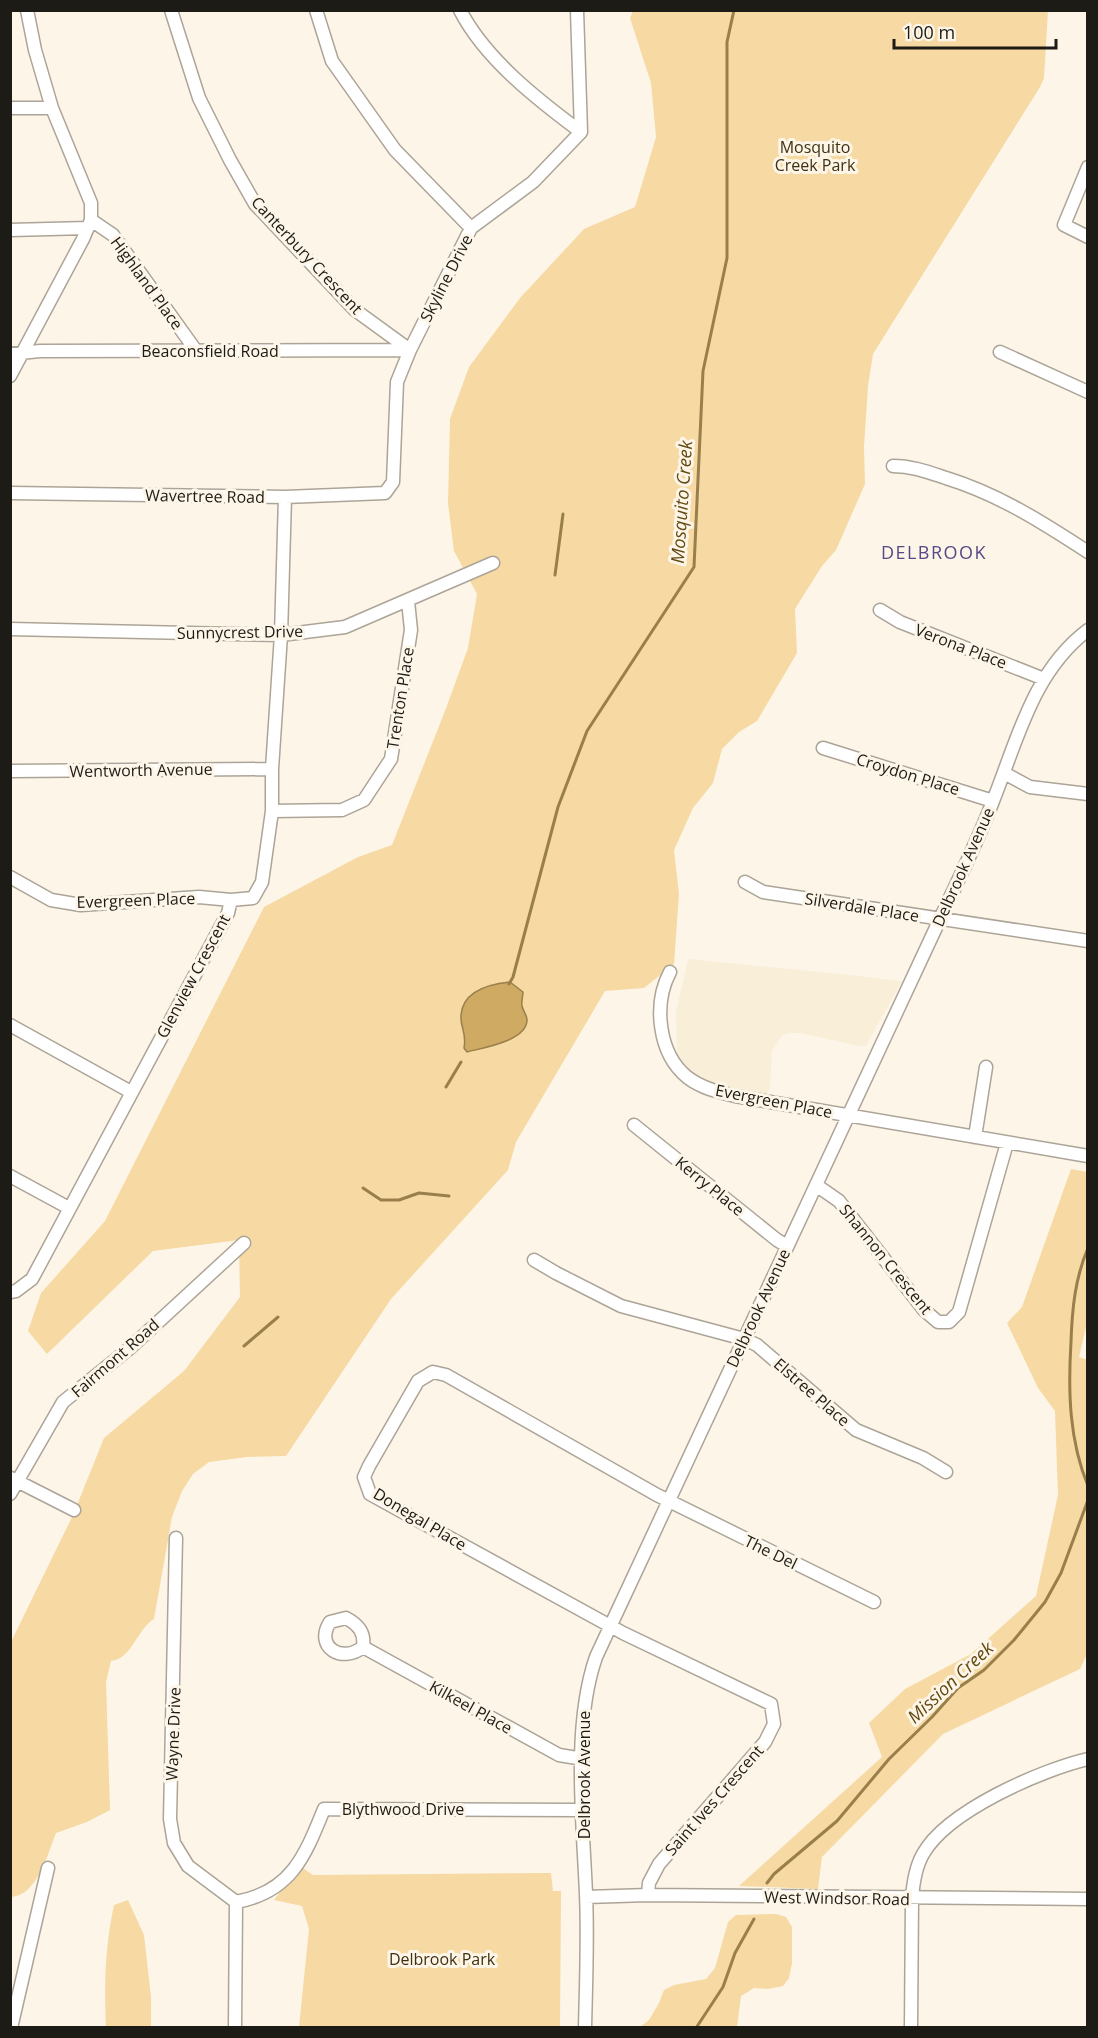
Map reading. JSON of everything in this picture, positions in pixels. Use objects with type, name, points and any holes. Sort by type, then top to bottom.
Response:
[{"type":"street","points":[[10,376],[17,353],[89,224],[91,203],[88,190],[52,108],[35,50],[27,10]]},
{"type":"street","name":"Canterbury Crescent","points":[[171,10],[199,98],[255,204],[356,310],[410,350]]},
{"type":"street","points":[[316,10],[332,61],[395,150],[471,228]]},
{"type":"street","points":[[460,10],[470,29],[520,84],[581,132]]},
{"type":"street","points":[[577,10],[581,132]]},
{"type":"street","points":[[10,108],[52,108]]},
{"type":"street","name":"Skyline Drive","points":[[393,482],[397,382],[410,350],[471,228],[533,182],[581,132]]},
{"type":"street","points":[[1088,167],[1064,225],[1088,237]]},
{"type":"street","points":[[10,230],[58,230],[89,224]]},
{"type":"street","name":"Highland Place","points":[[89,224],[113,235],[197,352]]},
{"type":"street","name":"Beaconsfield Road","points":[[17,353],[40,351],[410,350]]},
{"type":"street","points":[[1000,352],[1088,392]]},
{"type":"street","points":[[892,466],[910,466],[977,488],[1035,517],[1088,552]]},
{"type":"street","name":"Wavertree Road","points":[[10,493],[285,496],[386,493],[393,482]]},
{"type":"street","name":"Glenview Crescent","points":[[10,1292],[32,1279],[228,913],[231,900],[252,898],[262,882],[272,811],[285,496]]},
{"type":"street","name":"Sunnycrest Drive","points":[[10,629],[281,635],[345,627],[493,563]]},
{"type":"street","name":"Trenton Place","points":[[272,811],[342,810],[364,800],[390,759],[411,630],[408,601]]},
{"type":"street","name":"Verona Place","points":[[879,610],[900,622],[1044,679]]},
{"type":"street","name":"Delbrook Avenue","points":[[585,2028],[586,1897],[582,1810],[583,1723],[589,1677],[609,1625],[940,919],[993,801],[1023,720],[1044,679],[1060,656],[1088,630]]},
{"type":"street","name":"Croydon Place","points":[[823,748],[993,801]]},
{"type":"street","name":"Wentworth Avenue","points":[[10,771],[272,769]]},
{"type":"street","points":[[1004,773],[1030,787],[1088,794]]},
{"type":"street","name":"Evergreen Place","points":[[10,877],[51,900],[81,905],[199,897],[231,900]]},
{"type":"street","name":"Silverdale Place","points":[[745,882],[764,892],[1088,940]]},
{"type":"street","name":"Evergreen Place","points":[[670,972],[665,981],[660,1008],[662,1030],[673,1059],[686,1075],[699,1084],[735,1096],[1088,1156]]},
{"type":"street","points":[[10,1025],[131,1092]]},
{"type":"street","points":[[975,1137],[986,1068]]},
{"type":"street","name":"Kerry Place","points":[[634,1125],[787,1246]]},
{"type":"street","name":"Shannon Crescent","points":[[816,1185],[839,1201],[924,1310],[938,1322],[949,1322],[959,1312],[1007,1143]]},
{"type":"street","points":[[10,1176],[69,1208]]},
{"type":"street","name":"Fairmont Road","points":[[10,1494],[14,1479],[63,1402],[130,1348],[244,1243]]},
{"type":"street","name":"Elstree Place","points":[[534,1260],[556,1274],[621,1306],[744,1339],[757,1345],[856,1430],[923,1458],[946,1472]]},
{"type":"street","name":"Donegal Place","points":[[609,1625],[370,1494],[364,1477],[369,1466],[418,1381],[433,1372],[446,1375],[669,1501]]},
{"type":"street","points":[[14,1479],[74,1510]]},
{"type":"street","name":"The Del","points":[[669,1501],[874,1602]]},
{"type":"street","name":"Wayne Drive","points":[[176,1539],[170,1819],[174,1843],[188,1866],[236,1902]]},
{"type":"street","name":"Saint Ives Crescent","points":[[609,1625],[771,1704],[774,1716],[774,1724],[765,1742],[659,1864],[649,1883],[648,1895]]},
{"type":"street","name":"Kilkeel Place","points":[[363,1647],[559,1755],[583,1759]]},
{"type":"street","points":[[911,2028],[912,1898],[913,1886],[923,1854],[954,1822],[984,1801],[1066,1764],[1088,1759]]},
{"type":"street","name":"Blythwood Drive","points":[[236,1902],[255,1898],[284,1881],[306,1854],[324,1809],[582,1810]]},
{"type":"street","points":[[11,2028],[48,1868]]},
{"type":"street","name":"West Windsor Road","points":[[586,1897],[648,1895],[1088,1899]]},
{"type":"street","points":[[236,1902],[236,2028]]},
{"type":"shaded area","points":[[688,959],[902,981],[866,1046],[801,1033],[789,1033],[782,1036],[772,1051],[770,1088],[767,1095],[745,1094],[699,1084],[677,1062],[676,1012]]},
{"type":"shaded area","points":[[510,982],[523,992],[522,1004],[527,1020],[525,1027],[520,1033],[503,1042],[467,1052],[464,1048],[465,1038],[461,1015],[467,1000],[486,987]]},
{"type":"green space","name":"Mosquito Creek Park","points":[[633,11],[1048,11],[1044,78],[873,354],[868,386],[864,447],[865,484],[836,550],[822,566],[795,609],[797,653],[757,721],[739,732],[722,749],[713,783],[693,808],[674,850],[679,894],[674,964],[644,988],[605,991],[516,1142],[508,1170],[391,1299],[286,1456],[247,1457],[209,1462],[193,1474],[182,1491],[172,1517],[154,1619],[124,1655],[111,1661],[106,1682],[110,1810],[87,1822],[56,1833],[35,1882],[20,1895],[11,1897],[10,1644],[73,1515],[104,1438],[184,1371],[240,1297],[239,1240],[153,1251],[47,1354],[28,1331],[41,1293],[105,1221],[264,907],[358,857],[392,845],[468,648],[477,594],[454,551],[448,503],[450,419],[469,367],[520,298],[584,229],[635,207],[656,137],[651,83],[630,18]]},
{"type":"green space","points":[[1071,1169],[1088,1172],[1088,1319],[1079,1357],[1088,1360],[1087,1654],[1080,1669],[943,1734],[822,1857],[818,1889],[739,1886],[882,1757],[869,1723],[905,1689],[971,1654],[1036,1596],[1058,1495],[1055,1411],[1038,1388],[1007,1323],[1022,1307]]},
{"type":"green space","name":"Delbrook Park","points":[[300,1866],[313,1875],[551,1873],[553,1891],[561,1891],[560,2027],[299,2027],[309,1929],[302,1906],[274,1900]]},
{"type":"green space","points":[[128,1900],[144,1935],[151,1997],[151,2027],[106,2027],[106,1966],[111,1921],[114,1905]]},
{"type":"green space","points":[[776,1914],[786,1917],[792,1927],[792,1963],[789,1978],[783,1986],[768,1989],[754,1988],[741,1996],[737,2027],[640,2027],[649,2020],[664,1990],[674,1985],[706,1979],[715,1968],[728,1922],[736,1915]]},
{"type":"waterway","name":"Mosquito Creek","points":[[509,984],[513,977],[558,807],[587,731],[694,567],[703,371],[727,258],[727,42],[734,10]]},
{"type":"waterway","points":[[555,575],[563,514]]},
{"type":"waterway","name":"Mosquito Creek","points":[[446,1087],[461,1062]]},
{"type":"waterway","points":[[363,1188],[381,1200],[399,1200],[419,1193],[449,1196]]},
{"type":"waterway","points":[[1088,1248],[1075,1294],[1071,1330],[1070,1379],[1073,1433],[1088,1486]]},
{"type":"waterway","points":[[244,1346],[278,1317]]},
{"type":"waterway","name":"Mission Creek","points":[[767,1883],[774,1874],[837,1821],[889,1759],[958,1688],[984,1670],[1014,1640],[1045,1602],[1061,1573],[1088,1500]]},
{"type":"waterway","name":"Mission Creek","points":[[696,2028],[723,1987],[735,1953],[754,1919]]},
{"type":"district","name":"DELBROOK","points":[[934,552]]}]
